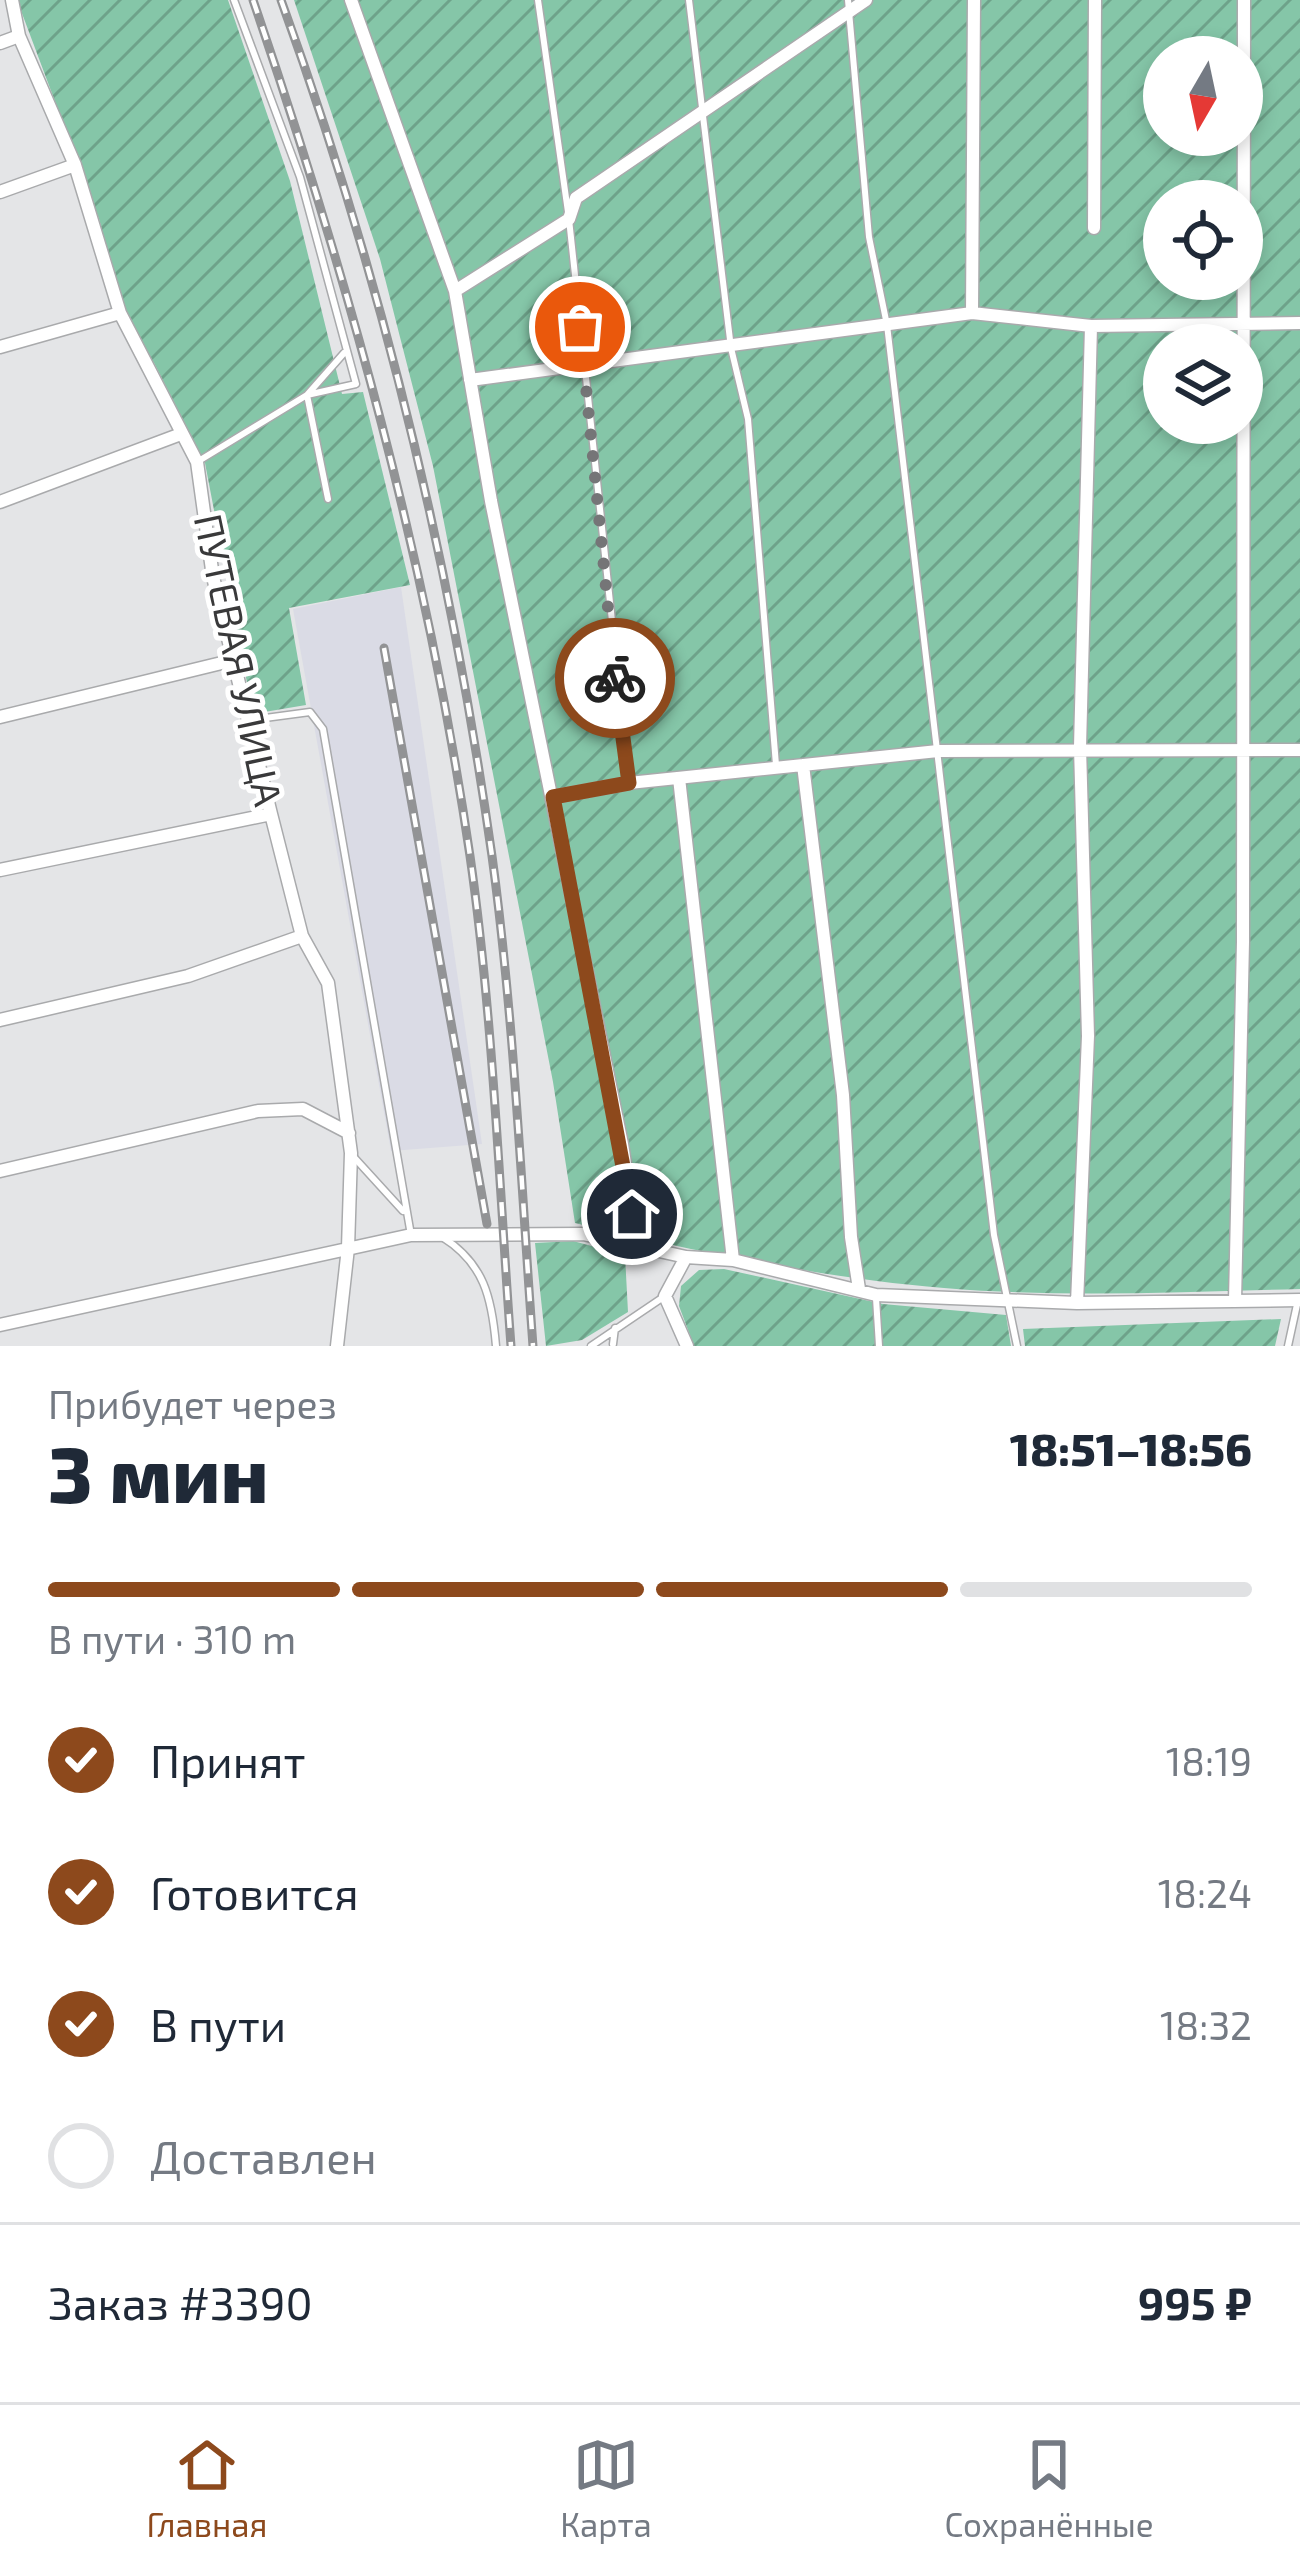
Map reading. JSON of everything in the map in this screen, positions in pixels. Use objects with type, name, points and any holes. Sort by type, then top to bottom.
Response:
[{"type":"street","name":"ПУТЕВАЯ УЛИЦА","points":[[12,0],[20,36],[75,165],[120,313],[196,462],[213,577],[271,814],[302,936],[328,983],[351,1154],[348,1249],[337,1346]]},
{"type":"street","points":[[351,0],[455,291],[638,1248]]},
{"type":"street","points":[[455,291],[569,219],[576,197],[849,5],[866,0]]},
{"type":"street","points":[[972,313],[974,0]]},
{"type":"street","points":[[1094,228],[1095,0]]},
{"type":"street","points":[[1244,0],[1245,324]]},
{"type":"street","points":[[0,43],[20,36]]},
{"type":"street","points":[[0,191],[75,165]]},
{"type":"street","points":[[0,347],[120,313]]},
{"type":"street","points":[[470,380],[972,313],[1091,326],[1143,326]]},
{"type":"street","points":[[1263,324],[1300,323]]},
{"type":"street","points":[[1077,1303],[1088,1036],[1080,747],[1091,326]]},
{"type":"street","points":[[0,502],[182,434]]},
{"type":"street","points":[[1235,1301],[1244,444]]},
{"type":"street","points":[[0,717],[234,660]]},
{"type":"street","points":[[553,797],[629,783],[938,751],[1080,747],[1300,750]]},
{"type":"street","points":[[803,764],[843,1095],[850,1237],[860,1289]]},
{"type":"street","points":[[679,778],[733,1260]]},
{"type":"street","points":[[0,870],[271,814]]},
{"type":"street","points":[[0,1020],[188,976],[302,936]]},
{"type":"street","points":[[0,1171],[259,1111],[303,1109],[349,1133]]},
{"type":"street","points":[[0,1325],[411,1235],[440,1234],[584,1234],[686,1257],[733,1260],[876,1295],[1077,1303],[1299,1300]]},
{"type":"street","points":[[686,1257],[665,1295],[687,1346]]},
{"type":"lane","points":[[196,462],[308,395],[356,384],[300,177],[234,0]]},
{"type":"lane","points":[[538,0],[569,219],[629,783]]},
{"type":"lane","points":[[688,0],[730,348],[748,419],[776,766]]},
{"type":"lane","points":[[849,5],[869,237],[887,325],[994,1235],[1012,1302],[1017,1346]]},
{"type":"lane","points":[[308,395],[344,353]]},
{"type":"lane","points":[[308,395],[328,499]]},
{"type":"lane","points":[[248,721],[310,712],[323,729],[411,1235]]},
{"type":"lane","points":[[351,1154],[406,1214]]},
{"type":"lane","points":[[440,1234],[476,1262],[496,1346]]},
{"type":"lane","points":[[592,1346],[665,1295]]},
{"type":"lane","points":[[876,1295],[879,1346]]},
{"type":"lane","points":[[1288,1346],[1299,1300]]},
{"type":"lane","points":[[613,1344],[616,1328]]},
{"type":"shaded area","points":[[401,587],[482,1144],[391,1151],[293,609]]},
{"type":"green space","points":[[17,0],[228,0],[290,181],[342,394],[363,392],[410,585],[289,608],[306,705],[253,714],[205,463],[154,363],[125,319],[99,219]]},
{"type":"green space","points":[[294,0],[1300,0],[1300,1289],[1077,1294],[944,1288],[759,1262],[575,1223],[553,1082],[433,466],[380,259]]},
{"type":"green space","points":[[573,1241],[625,1255],[628,1312],[582,1340],[546,1346],[535,1243]]},
{"type":"green space","points":[[724,1269],[883,1304],[1006,1315],[1011,1346],[694,1346],[679,1306],[681,1286],[699,1270]]},
{"type":"green space","points":[[1281,1319],[1275,1346],[1025,1346],[1023,1329]]},
{"type":"railway","points":[[253,0],[353,317],[408,530],[452,746],[478,917],[490,1039],[511,1346]]},
{"type":"railway","points":[[281,0],[381,315],[456,639],[500,917],[533,1346]]},
{"type":"railway","points":[[384,648],[487,1224]]},
{"type":"way so far","points":[[580,327],[615,678]]},
{"type":"route","points":[[615,678],[629,783],[553,797],[632,1214]]}]
